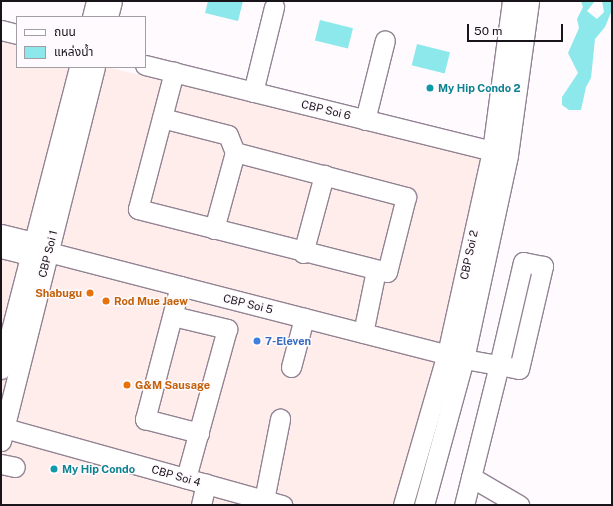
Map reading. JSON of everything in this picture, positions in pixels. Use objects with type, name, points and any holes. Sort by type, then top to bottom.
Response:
[{"type":"street","points":[[92,16],[96,1]]},
{"type":"street","points":[[108,16],[112,1]]},
{"type":"street","name":"CBP Soi 2","points":[[500,153],[512,1]]},
{"type":"street","name":"CBP Soi 2","points":[[424,505],[500,153],[529,1]]},
{"type":"street","points":[[253,92],[274,7]]},
{"type":"street","points":[[1,30],[16,34]]},
{"type":"street","points":[[365,120],[385,40]]},
{"type":"street","name":"CBP Soi 6","points":[[146,65],[500,153]]},
{"type":"street","name":"CBP Soi 1","points":[[2,432],[79,68]]},
{"type":"street","name":"CBP Soi 1","points":[[1,369],[41,250],[95,68]]},
{"type":"street","points":[[174,72],[138,209],[303,253],[387,272],[406,197],[236,152]]},
{"type":"street","points":[[162,118],[228,135],[236,152],[214,229]]},
{"type":"street","points":[[303,253],[324,175]]},
{"type":"street","points":[[1,234],[25,240],[41,250]]},
{"type":"street","points":[[1,248],[21,253],[41,250]]},
{"type":"street","name":"CBP Soi 5","points":[[41,250],[362,333],[455,356],[498,365],[519,369],[544,266],[523,262],[498,365]]},
{"type":"street","points":[[362,333],[376,270]]},
{"type":"street","points":[[180,286],[145,419],[199,432]]},
{"type":"street","points":[[173,316],[227,329],[186,478]]},
{"type":"street","points":[[291,367],[304,318]]},
{"type":"street","name":"CBP Soi 2","points":[[403,505],[455,356]]},
{"type":"street","points":[[464,505],[498,365]]},
{"type":"street","points":[[264,500],[280,419]]},
{"type":"street","name":"CBP Soi 4","points":[[2,432],[186,478],[282,505]]},
{"type":"street","points":[[471,477],[520,505]]},
{"type":"street","points":[[201,505],[206,484]]},
{"type":"shaded area","points":[[1,41],[16,45],[16,68],[111,68],[515,167],[460,412],[435,505],[1,505]]},
{"type":"water","points":[[208,1],[243,1],[238,21],[205,13]]},
{"type":"water","points":[[581,1],[595,1],[587,11],[597,19],[604,12],[602,1],[612,1],[612,10],[605,27],[595,39],[591,78],[586,87],[581,110],[569,110],[562,105],[562,97],[578,73],[568,53],[579,28],[577,19],[583,7]]},
{"type":"water","points":[[320,20],[353,28],[348,49],[315,40]]},
{"type":"water","points":[[417,44],[450,52],[445,74],[412,65]]},
{"type":"place","name":"My Hip Condo 2","points":[[430,88]]},
{"type":"place","name":"Shabugu","points":[[90,293]]},
{"type":"place","name":"Rod Mue Jaew","points":[[106,301]]},
{"type":"place","name":"7-Eleven","points":[[257,341]]},
{"type":"place","name":"G&M Sausage","points":[[127,385]]},
{"type":"place","name":"My Hip Condo","points":[[54,469]]}]
